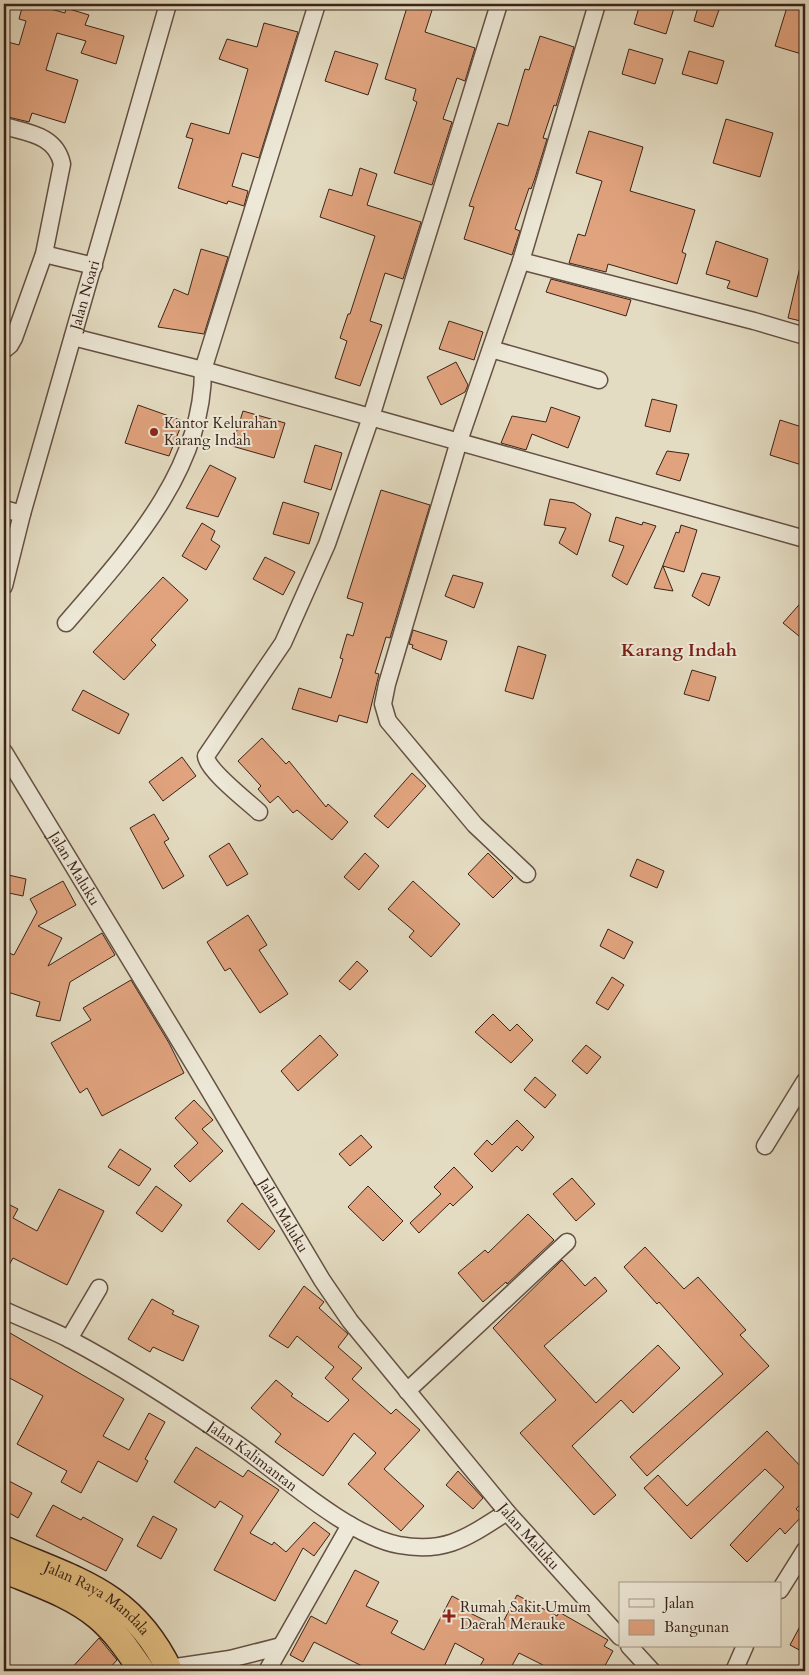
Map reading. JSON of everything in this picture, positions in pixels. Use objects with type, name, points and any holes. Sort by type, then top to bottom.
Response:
[{"type":"highway","name":"Jalan Raya Mandala","points":[[4,1549],[79,1579],[103,1592],[123,1607],[142,1627],[170,1670]]},
{"type":"highway","name":"Jalan Raya Mandala","points":[[4,1570],[70,1599],[98,1616],[123,1643],[142,1671]]},
{"type":"street","name":"Jalan Noari","points":[[4,586],[22,514],[168,4]]},
{"type":"street","points":[[66,623],[120,560],[158,510],[175,477],[198,418],[203,394],[203,370],[317,4]]},
{"type":"street","points":[[259,812],[215,771],[206,761],[206,756],[283,643],[327,544],[371,417],[499,4]]},
{"type":"street","points":[[527,874],[475,824],[418,758],[388,721],[383,704],[387,684],[459,442],[521,261],[597,4]]},
{"type":"street","points":[[4,126],[49,141],[60,156],[62,164],[44,254],[14,338],[4,350]]},
{"type":"street","points":[[44,254],[94,266]]},
{"type":"street","points":[[521,261],[754,320],[805,336]]},
{"type":"street","points":[[73,337],[203,370],[805,539]]},
{"type":"street","points":[[491,350],[599,380]]},
{"type":"street","points":[[4,509],[22,514]]},
{"type":"street","name":"Jalan Maluku","points":[[4,752],[322,1280],[350,1321],[412,1388],[507,1512],[619,1636]]},
{"type":"street","points":[[765,1146],[805,1081]]},
{"type":"street","points":[[412,1388],[568,1242]]},
{"type":"street","points":[[69,1339],[99,1288]]},
{"type":"street","name":"Jalan Kalimantan","points":[[4,1310],[69,1339],[145,1383],[233,1441],[350,1525],[384,1541],[400,1545],[449,1545],[463,1539],[507,1512]]},
{"type":"street","points":[[267,1671],[350,1525]]},
{"type":"street","points":[[782,1587],[805,1550]]},
{"type":"street","points":[[170,1670],[230,1659],[281,1646]]},
{"type":"street","points":[[631,1648],[652,1671]]},
{"type":"street","points":[[734,1671],[744,1648]]},
{"type":"building","points":[[23,4],[33,4],[65,13],[66,8],[89,15],[85,25],[124,36],[116,64],[81,53],[86,41],[57,33],[46,70],[78,80],[65,123],[32,113],[29,122],[4,116],[4,41],[19,45],[26,21],[19,19]]},
{"type":"building","points":[[408,4],[434,4],[425,32],[475,48],[465,81],[457,78],[443,119],[452,122],[432,185],[394,173],[417,102],[413,100],[416,89],[385,79]]},
{"type":"building","points":[[640,4],[658,4],[674,8],[666,34],[634,24]]},
{"type":"building","points":[[699,4],[721,4],[713,27],[694,21]]},
{"type":"building","points":[[788,4],[805,4],[805,55],[775,46]]},
{"type":"building","points":[[264,23],[298,32],[259,158],[242,153],[232,186],[248,191],[244,206],[228,201],[227,204],[178,188],[193,139],[186,137],[191,123],[229,134],[248,69],[219,59],[227,39],[257,47]]},
{"type":"building","points":[[540,36],[574,47],[556,106],[554,105],[543,138],[547,139],[535,178],[531,189],[529,188],[515,229],[520,231],[512,255],[464,239],[474,207],[469,206],[498,123],[508,126],[525,69],[529,70]]},
{"type":"building","points":[[629,49],[663,59],[655,84],[622,74]]},
{"type":"building","points":[[335,51],[378,64],[368,95],[325,81]]},
{"type":"building","points":[[689,51],[724,61],[717,84],[682,74]]},
{"type":"building","points":[[726,119],[773,133],[760,177],[713,163]]},
{"type":"building","points":[[589,131],[643,147],[630,191],[695,210],[682,252],[686,254],[677,284],[608,264],[606,272],[569,263],[578,234],[585,236],[602,181],[576,173]]},
{"type":"building","points":[[360,168],[377,174],[367,205],[421,222],[403,279],[385,273],[370,321],[382,325],[360,386],[335,378],[347,341],[340,338],[348,314],[350,314],[375,236],[320,217],[329,189],[352,196]]},
{"type":"building","points":[[716,241],[768,259],[757,297],[727,288],[730,281],[706,274]]},
{"type":"building","points":[[201,249],[228,257],[204,334],[158,327],[174,289],[188,295]]},
{"type":"building","points":[[800,267],[805,267],[805,322],[788,318]]},
{"type":"building","points":[[551,279],[631,300],[626,316],[546,292]]},
{"type":"building","points":[[449,321],[483,332],[474,360],[439,349]]},
{"type":"building","points":[[456,362],[468,385],[465,392],[441,405],[427,377]]},
{"type":"building","points":[[652,399],[677,405],[670,432],[645,426]]},
{"type":"building","name":"Kantor Kelurahan Karang Indah","points":[[138,405],[183,421],[169,456],[125,443]]},
{"type":"building","points":[[551,407],[580,417],[568,448],[532,434],[526,450],[501,443],[512,416],[546,422]]},
{"type":"building","points":[[243,411],[285,423],[274,458],[232,446]]},
{"type":"building","points":[[780,420],[805,428],[805,466],[770,455]]},
{"type":"building","points":[[315,445],[342,453],[331,490],[304,482]]},
{"type":"building","points":[[667,451],[689,454],[680,481],[656,474]]},
{"type":"building","points":[[210,465],[236,478],[218,517],[186,508]]},
{"type":"building","points":[[381,490],[430,505],[390,638],[386,637],[375,673],[379,674],[367,723],[339,715],[337,722],[292,709],[299,688],[331,698],[343,659],[340,658],[347,634],[353,636],[363,603],[347,598]]},
{"type":"building","points":[[550,499],[574,503],[591,514],[577,555],[559,543],[566,528],[544,525]]},
{"type":"building","points":[[283,502],[319,513],[309,544],[273,534]]},
{"type":"building","points":[[616,517],[642,525],[643,522],[656,526],[627,585],[612,576],[624,546],[609,541]]},
{"type":"building","points":[[202,523],[215,531],[211,540],[220,546],[206,570],[182,556]]},
{"type":"building","points":[[681,525],[697,530],[684,572],[663,566],[673,591],[654,588],[676,532],[679,533]]},
{"type":"building","points":[[265,557],[295,572],[283,595],[253,579]]},
{"type":"building","points":[[702,573],[720,577],[709,606],[692,596]]},
{"type":"building","points":[[453,575],[483,583],[474,608],[445,596]]},
{"type":"building","points":[[163,577],[188,600],[151,640],[156,645],[124,680],[93,652]]},
{"type":"building","points":[[805,598],[805,641],[783,623]]},
{"type":"building","points":[[413,630],[447,641],[441,660],[412,648],[413,645],[409,644]]},
{"type":"building","points":[[518,646],[546,655],[533,699],[505,691]]},
{"type":"building","points":[[692,670],[716,677],[709,701],[684,694]]},
{"type":"building","points":[[83,690],[129,714],[119,734],[72,710]]},
{"type":"building","points":[[262,738],[286,764],[289,761],[326,807],[328,804],[348,822],[332,840],[297,810],[293,813],[278,796],[270,803],[258,789],[261,786],[238,761]]},
{"type":"building","points":[[182,757],[196,776],[163,801],[149,782]]},
{"type":"building","points":[[412,773],[426,786],[388,828],[374,816]]},
{"type":"building","points":[[154,814],[169,839],[164,842],[184,876],[163,889],[130,828]]},
{"type":"building","points":[[229,843],[248,874],[227,886],[209,856]]},
{"type":"building","points":[[365,853],[379,866],[359,890],[344,877]]},
{"type":"building","points":[[488,853],[513,878],[493,898],[468,874]]},
{"type":"building","points":[[637,859],[664,871],[657,888],[630,876]]},
{"type":"building","points":[[4,874],[26,879],[23,896],[4,892]]},
{"type":"building","points":[[63,881],[76,905],[38,926],[62,938],[48,966],[102,933],[115,955],[70,982],[60,1021],[36,1016],[40,1002],[4,991],[4,951],[14,955],[37,912],[30,899]]},
{"type":"building","points":[[413,881],[460,924],[431,957],[409,937],[414,931],[388,909]]},
{"type":"building","points":[[248,915],[267,945],[259,950],[288,994],[260,1013],[230,968],[225,971],[207,942]]},
{"type":"building","points":[[608,929],[633,942],[624,959],[600,946]]},
{"type":"building","points":[[357,961],[368,971],[350,990],[339,981]]},
{"type":"building","points":[[612,977],[624,985],[608,1010],[596,1003]]},
{"type":"building","points":[[131,980],[169,1043],[184,1073],[102,1116],[87,1088],[80,1093],[51,1043],[91,1020],[83,1008]]},
{"type":"building","points":[[493,1014],[510,1031],[517,1024],[533,1040],[511,1063],[475,1032]]},
{"type":"building","points":[[320,1035],[338,1055],[298,1091],[281,1071]]},
{"type":"building","points":[[586,1045],[601,1057],[587,1074],[572,1061]]},
{"type":"building","points":[[535,1077],[556,1095],[545,1108],[524,1090]]},
{"type":"building","points":[[194,1100],[213,1120],[202,1129],[223,1151],[190,1182],[174,1166],[198,1143],[175,1118]]},
{"type":"building","points":[[517,1120],[534,1137],[522,1151],[517,1146],[492,1172],[474,1154],[487,1140],[492,1145]]},
{"type":"building","points":[[361,1135],[372,1147],[350,1166],[339,1154]]},
{"type":"building","points":[[120,1149],[151,1169],[139,1186],[108,1167]]},
{"type":"building","points":[[454,1167],[473,1187],[453,1206],[450,1203],[419,1233],[410,1223],[441,1194],[434,1187]]},
{"type":"building","points":[[572,1178],[595,1204],[576,1221],[553,1194]]},
{"type":"building","points":[[156,1186],[182,1205],[162,1232],[136,1213]]},
{"type":"building","points":[[368,1186],[403,1221],[383,1241],[348,1207]]},
{"type":"building","points":[[59,1189],[104,1211],[67,1285],[13,1258],[4,1274],[4,1202],[18,1209],[13,1218],[37,1231]]},
{"type":"building","points":[[242,1203],[275,1231],[259,1250],[227,1221]]},
{"type":"building","points":[[528,1214],[554,1240],[507,1284],[506,1282],[483,1302],[458,1273],[485,1250],[488,1253]]},
{"type":"building","points":[[645,1247],[684,1289],[698,1277],[746,1330],[740,1335],[769,1366],[647,1476],[630,1457],[723,1374],[659,1302],[657,1304],[624,1267]]},
{"type":"building","points":[[562,1260],[585,1286],[595,1277],[607,1291],[544,1346],[596,1403],[658,1345],[680,1368],[633,1413],[621,1400],[572,1446],[616,1495],[594,1515],[520,1433],[556,1400],[493,1328]]},
{"type":"building","points":[[304,1286],[324,1302],[319,1308],[348,1334],[338,1347],[362,1368],[352,1379],[391,1414],[396,1409],[420,1430],[384,1469],[424,1506],[401,1531],[348,1484],[376,1453],[354,1433],[323,1476],[275,1442],[281,1434],[251,1408],[276,1380],[293,1394],[291,1396],[328,1422],[349,1400],[325,1378],[334,1367],[297,1336],[288,1348],[269,1336]]},
{"type":"building","points":[[152,1299],[174,1311],[172,1314],[199,1326],[183,1361],[153,1347],[150,1352],[128,1339]]},
{"type":"building","points":[[10,1333],[124,1399],[103,1436],[129,1450],[149,1413],[165,1422],[145,1459],[148,1461],[137,1482],[98,1461],[81,1493],[61,1482],[67,1471],[17,1444],[43,1396],[4,1375],[4,1344]]},
{"type":"building","points":[[767,1431],[805,1471],[805,1499],[796,1509],[803,1515],[785,1534],[780,1528],[747,1562],[730,1545],[784,1487],[765,1469],[691,1539],[644,1488],[658,1475],[687,1506]]},
{"type":"building","points":[[196,1447],[243,1477],[248,1470],[279,1490],[250,1533],[272,1545],[274,1542],[286,1552],[314,1522],[330,1534],[314,1556],[303,1548],[275,1601],[214,1570],[243,1516],[220,1501],[215,1508],[174,1482]]},
{"type":"building","points":[[458,1471],[483,1498],[473,1509],[446,1485]]},
{"type":"building","points":[[7,1480],[32,1493],[18,1518],[4,1510],[4,1486]]},
{"type":"building","points":[[53,1505],[81,1520],[83,1517],[123,1539],[106,1571],[36,1536]]},
{"type":"building","points":[[153,1516],[177,1529],[161,1559],[137,1546]]},
{"type":"building","points":[[355,1570],[379,1582],[366,1606],[398,1621],[391,1633],[424,1650],[452,1596],[471,1606],[468,1612],[500,1628],[517,1595],[557,1616],[559,1612],[608,1640],[604,1646],[613,1651],[602,1671],[539,1671],[543,1665],[519,1653],[509,1671],[477,1671],[484,1659],[455,1643],[442,1671],[372,1671],[314,1642],[303,1662],[290,1655],[311,1616],[326,1624]]},
{"type":"building","points":[[805,1617],[805,1653],[790,1645]]},
{"type":"building","points":[[99,1638],[117,1660],[107,1671],[69,1671]]},
{"type":"place","name":"Kantor Kelurahan Karang Indah","points":[[154,432]]},
{"type":"place","name":"Rumah Sakit Umum Daerah Merauke","points":[[449,1616]]},
{"type":"district","name":"Karang Indah","points":[[679,650]]}]
